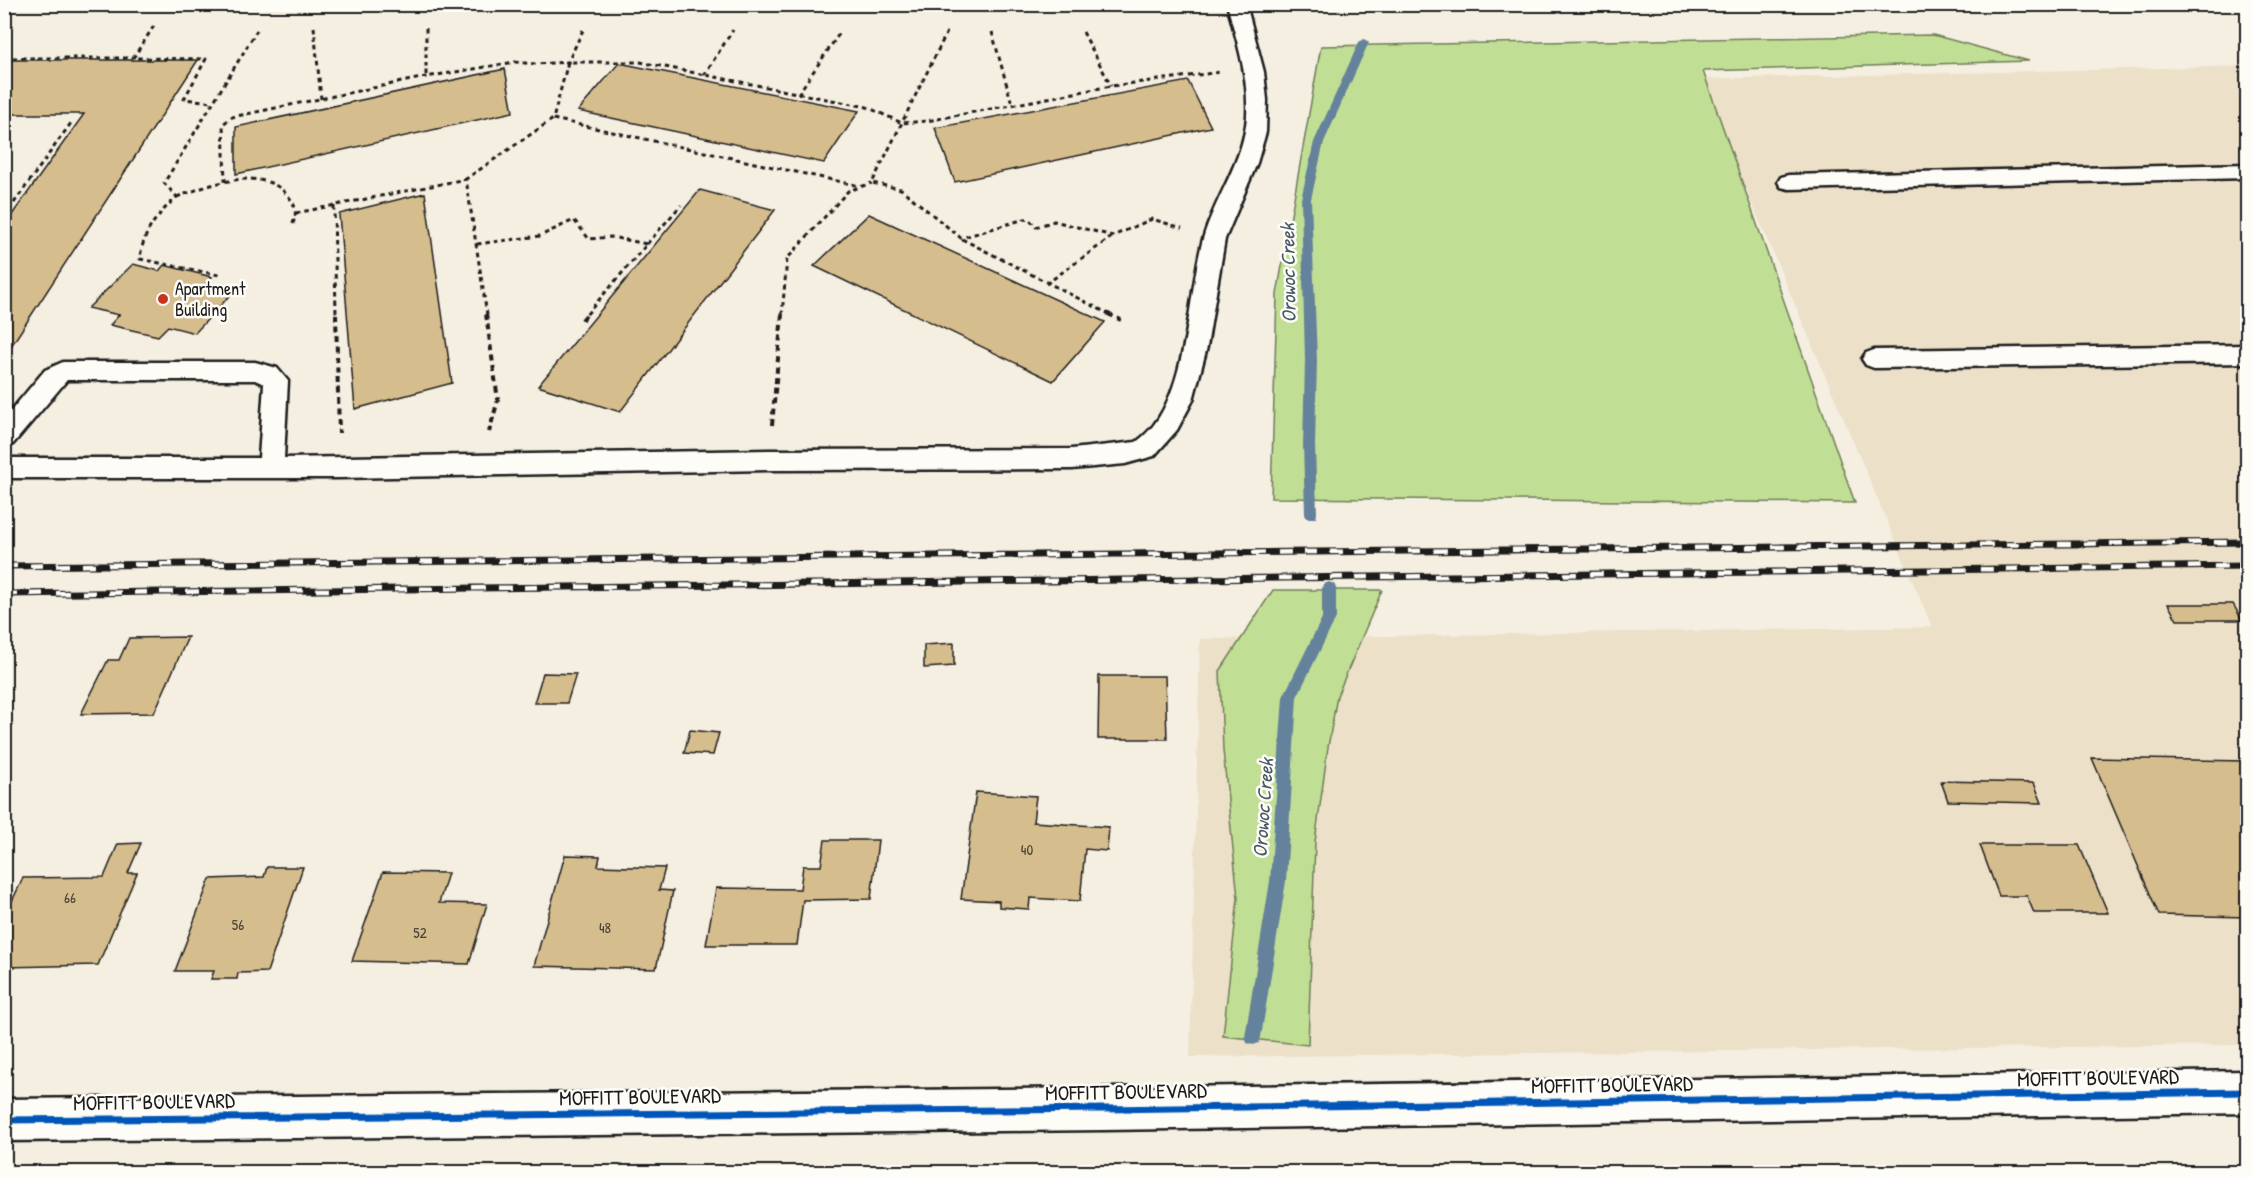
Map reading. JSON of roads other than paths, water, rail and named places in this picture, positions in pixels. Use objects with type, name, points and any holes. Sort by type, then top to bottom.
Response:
[{"type":"street","name":"MOFFITT BOULEVARD","points":[[4,1120],[1104,1109],[2247,1092]]},
{"type":"lane","points":[[4,468],[339,468],[769,460],[1072,459],[1113,457],[1150,447],[1173,418],[1188,378],[1214,238],[1248,157],[1257,117],[1255,68],[1236,4]]},
{"type":"lane","points":[[1789,182],[2247,171]]},
{"type":"lane","points":[[1874,359],[2247,354]]},
{"type":"lane","points":[[4,437],[54,376],[63,371],[255,371],[269,374],[276,381],[271,468]]},
{"type":"waterway","name":"Orowoc Creek","points":[[1311,514],[1309,445],[1311,360],[1306,199],[1319,142],[1364,42]]},
{"type":"waterway","name":"Orowoc Creek","points":[[1253,1037],[1278,881],[1290,697],[1329,618],[1329,588]]},
{"type":"railway","points":[[4,566],[2248,542]]},
{"type":"railway","points":[[4,594],[2248,566]]},
{"type":"place","name":"Apartment Building","points":[[163,299]]}]
